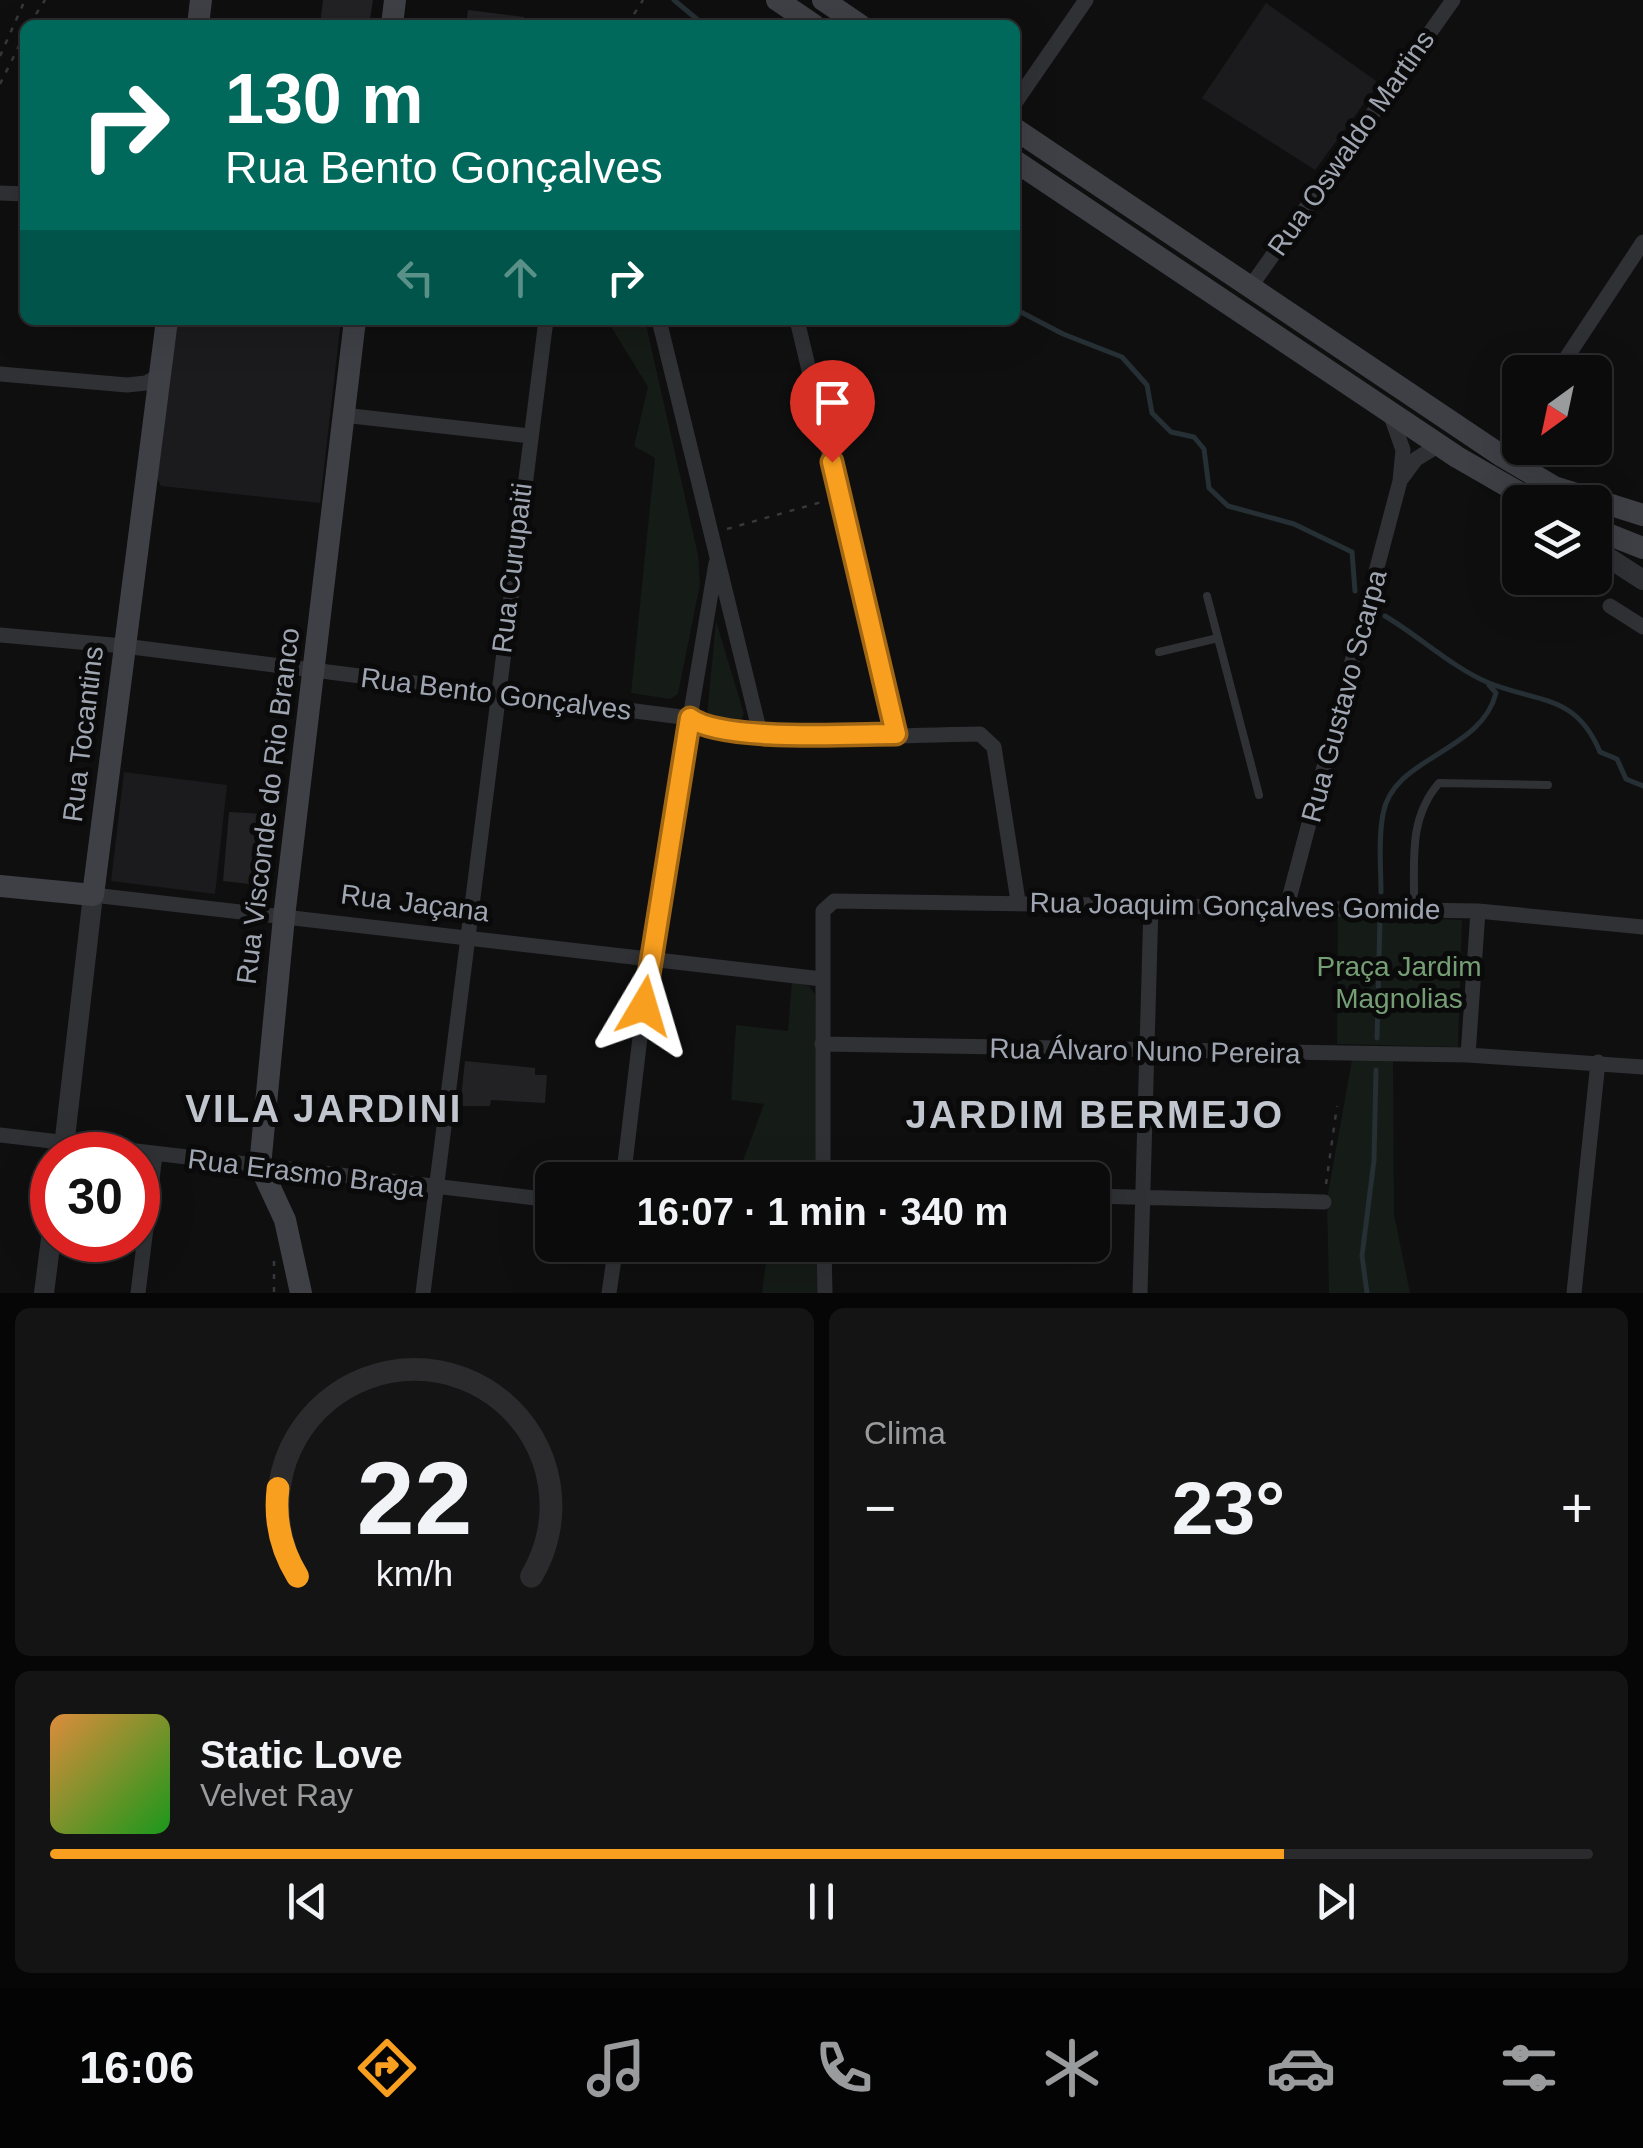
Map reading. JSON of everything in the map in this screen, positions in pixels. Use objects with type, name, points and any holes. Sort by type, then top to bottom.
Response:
[{"type":"main road","points":[[777,0],[807,20]]},
{"type":"main road","points":[[823,0],[853,20]]},
{"type":"main road","points":[[1020,131],[1502,456]]},
{"type":"main road","points":[[1020,163],[1448,451],[1506,485]]},
{"type":"main road","name":"Rua Tocantins","points":[[94,896],[166,325]]},
{"type":"main road","name":"Rua Visconde do Rio Branco","points":[[260,1166],[284,917],[354,325]]},
{"type":"main road","points":[[1517,465],[1554,487],[1643,515]]},
{"type":"main road","points":[[1612,536],[1643,548]]},
{"type":"main road","name":"Rua Jaçana","points":[[0,886],[94,896]]},
{"type":"main road","points":[[260,1166],[285,1220],[301,1293]]},
{"type":"street","points":[[1020,96],[1086,0]]},
{"type":"street","name":"Rua Oswaldo Martins","points":[[1251,286],[1452,0]]},
{"type":"street","points":[[1568,355],[1643,242]]},
{"type":"street","name":"Rua Curupaiti","points":[[423,1293],[545,325]]},
{"type":"street","points":[[660,325],[760,733]]},
{"type":"street","points":[[798,325],[896,734]]},
{"type":"street","points":[[0,374],[127,385],[146,383],[160,375]]},
{"type":"street","name":"Rua Gustavo Scarpa","points":[[1286,910],[1400,482],[1403,450],[1387,410]]},
{"type":"street","points":[[343,415],[530,436]]},
{"type":"street","points":[[1400,482],[1416,459],[1448,451],[1502,488]]},
{"type":"street","points":[[1612,560],[1643,580]]},
{"type":"street","points":[[625,1162],[649,962],[716,563]]},
{"type":"street","points":[[1610,606],[1643,628]]},
{"type":"street","name":"Rua Bento Gonçalves","points":[[0,635],[124,646],[496,692],[690,718],[701,726],[760,733],[980,734],[989,738],[1018,901]]},
{"type":"street","name":"Rua Jaçana","points":[[94,896],[822,979]]},
{"type":"street","name":"Rua Tocantins","points":[[65,1132],[94,896]]},
{"type":"street","name":"Rua Joaquim Gonçalves Gomide","points":[[822,979],[822,911],[826,904],[1018,901],[1286,910],[1478,911],[1643,926]]},
{"type":"street","points":[[1140,1293],[1151,906]]},
{"type":"street","points":[[1468,1055],[1478,911]]},
{"type":"street","points":[[822,979],[823,1162]]},
{"type":"street","name":"Rua Álvaro Nuno Pereira","points":[[822,1044],[1468,1055],[1643,1067]]},
{"type":"street","points":[[1574,1293],[1598,1062]]},
{"type":"street","name":"Rua Erasmo Braga","points":[[0,1135],[30,1142]]},
{"type":"street","name":"Rua Erasmo Braga","points":[[160,1155],[535,1198]]},
{"type":"street","points":[[1110,1196],[1324,1202]]},
{"type":"street","points":[[44,1293],[48,1262]]},
{"type":"street","points":[[138,1293],[142,1262]]},
{"type":"street","points":[[609,1293],[614,1262]]},
{"type":"street","points":[[824,1262],[825,1293]]},
{"type":"lane","points":[[1207,596],[1258,795]]},
{"type":"lane","points":[[1159,652],[1218,638]]},
{"type":"lane","points":[[1414,910],[1415,826],[1423,802],[1439,782],[1548,785]]},
{"type":"path","points":[[0,56],[26,0]]},
{"type":"path","points":[[0,84],[20,44]]},
{"type":"path","points":[[709,534],[841,497]]},
{"type":"path","points":[[1324,1202],[1337,1106]]},
{"type":"shaded area","points":[[1266,3],[1379,83],[1315,170],[1202,98]]},
{"type":"shaded area","points":[[176,325],[340,325],[320,503],[161,486],[156,476]]},
{"type":"shaded area","points":[[124,772],[227,785],[215,894],[111,881]]},
{"type":"green space","points":[[610,325],[646,325],[698,555],[700,584],[678,694],[670,699],[631,693],[655,458],[634,446],[648,387]]},
{"type":"green space","points":[[716,621],[744,714],[740,721],[707,716]]},
{"type":"green space","name":"Praça Jardim Magnolias","points":[[1338,914],[1462,920],[1458,1047],[1337,1044]]},
{"type":"green space","points":[[792,982],[809,986],[815,994],[818,1162],[743,1162],[764,1104],[731,1100],[736,1025],[788,1031]]},
{"type":"green space","points":[[1393,1058],[1394,1214],[1410,1293],[1329,1293],[1327,1199],[1352,1060]]},
{"type":"green space","points":[[766,1262],[819,1262],[820,1293],[762,1293]]},
{"type":"building","points":[[323,0],[373,0],[370,20],[321,20]]},
{"type":"building","points":[[468,10],[524,17],[524,20],[467,20]]},
{"type":"building","points":[[229,812],[265,814],[259,885],[223,881]]},
{"type":"building","points":[[465,1061],[535,1068],[535,1075],[547,1075],[545,1103],[491,1100],[490,1106],[460,1106]]},
{"type":"waterway","points":[[674,0],[698,20]]},
{"type":"waterway","points":[[1020,312],[1122,357],[1147,385],[1152,413],[1171,432],[1194,437],[1204,449],[1209,488],[1228,506],[1294,524],[1352,552],[1355,591]]},
{"type":"waterway","points":[[1385,616],[1476,677],[1568,710],[1590,733],[1600,752],[1617,759],[1626,779],[1643,786]]},
{"type":"waterway","points":[[1381,892],[1381,824],[1390,795],[1419,766],[1473,729],[1487,713],[1496,693],[1489,685]]},
{"type":"waterway","points":[[1377,1038],[1380,919]]},
{"type":"waterway","points":[[1367,1293],[1362,1256],[1374,1160],[1376,1070]]},
{"type":"district","name":"VILA JARDINI","points":[[324,1109]]},
{"type":"district","name":"JARDIM BERMEJO","points":[[1095,1115]]},
{"type":"route","points":[[644,1006],[690,718],[701,726],[760,733],[896,734],[832,462]]}]
